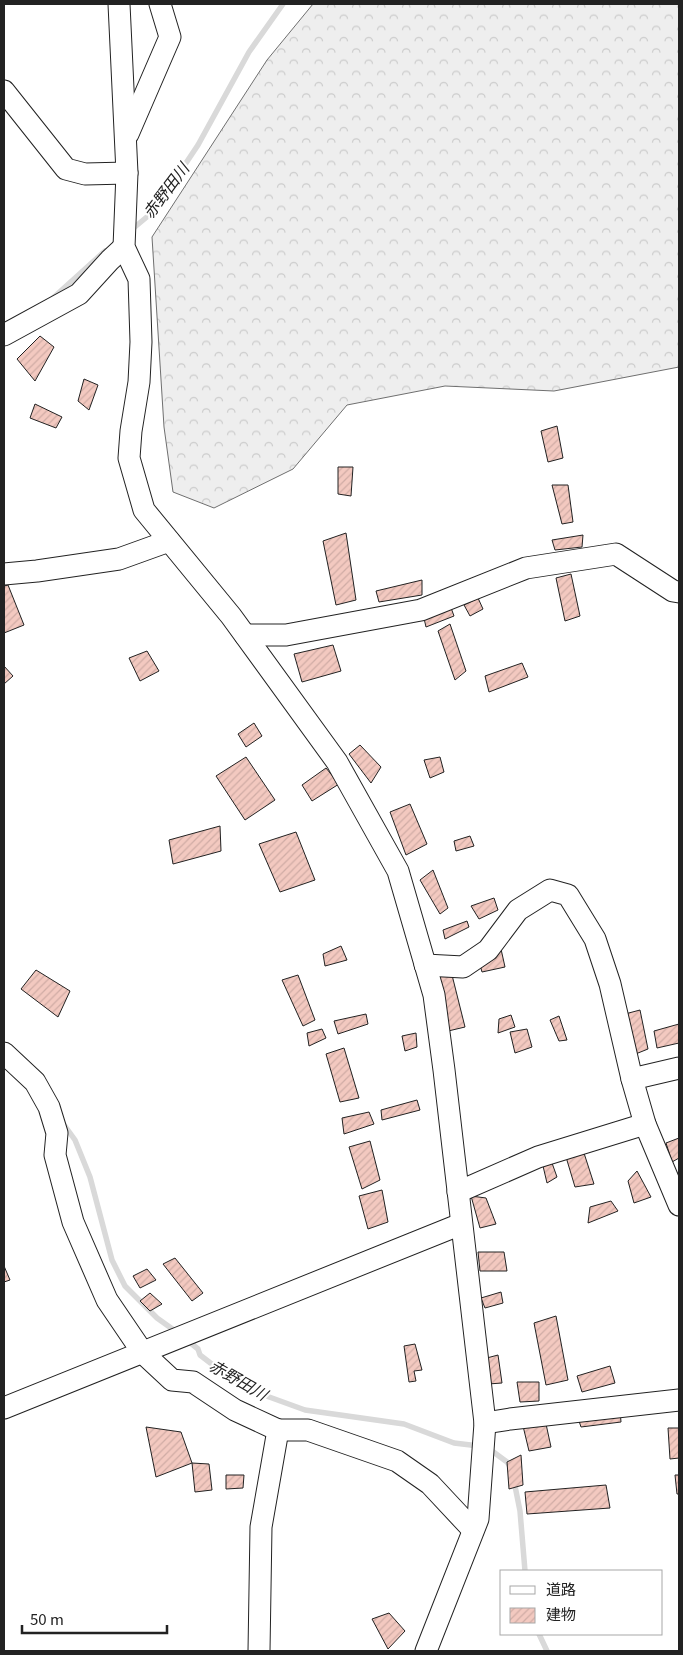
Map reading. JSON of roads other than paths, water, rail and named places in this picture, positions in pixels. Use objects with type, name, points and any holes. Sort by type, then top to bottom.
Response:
[{"type":"street","points":[[119,4],[127,173],[124,247],[139,279],[141,342],[139,382],[131,431],[129,458],[144,510],[245,634],[337,762],[398,871],[435,1004],[485,1423],[478,1519],[426,1651]]},
{"type":"street","points":[[126,139],[170,37],[160,4]]},
{"type":"street","points":[[4,91],[66,169],[84,174],[127,173]]},
{"type":"street","points":[[4,335],[79,294],[124,247]]},
{"type":"street","points":[[4,574],[119,559],[169,541]]},
{"type":"street","points":[[245,634],[286,635],[421,610],[526,568],[616,554],[673,591],[679,592]]},
{"type":"street","points":[[425,965],[462,967],[488,950],[518,910],[550,890],[568,895],[594,939],[610,984],[632,1080],[645,1124],[679,1205]]},
{"type":"street","points":[[4,1053],[35,1082],[49,1107],[57,1133],[55,1155],[73,1222],[107,1300],[172,1380],[193,1382],[235,1410],[278,1430],[308,1430],[398,1462],[430,1484],[473,1530]]},
{"type":"street","points":[[632,1080],[679,1068]]},
{"type":"street","points":[[458,1192],[538,1157],[645,1124]]},
{"type":"street","points":[[4,1408],[462,1224]]},
{"type":"street","points":[[485,1423],[679,1400]]},
{"type":"street","points":[[259,1651],[261,1527],[278,1430]]},
{"type":"waterway","name":"赤野田川","points":[[130,231],[148,216],[160,202],[198,145],[249,52],[283,4]]},
{"type":"waterway","name":"赤野田川","points":[[53,298],[105,251]]},
{"type":"waterway","name":"赤野田川","points":[[62,1122],[75,1140],[90,1177],[112,1260],[125,1286],[157,1318],[178,1333]]},
{"type":"waterway","name":"赤野田川","points":[[187,1340],[198,1349],[200,1355],[226,1375],[261,1394],[305,1410],[404,1424],[454,1443],[479,1446]]},
{"type":"waterway","name":"赤野田川","points":[[488,1448],[507,1462],[511,1468]]},
{"type":"waterway","name":"赤野田川","points":[[514,1481],[520,1511],[525,1570]]},
{"type":"waterway","name":"赤野田川","points":[[539,1635],[547,1651]]}]
